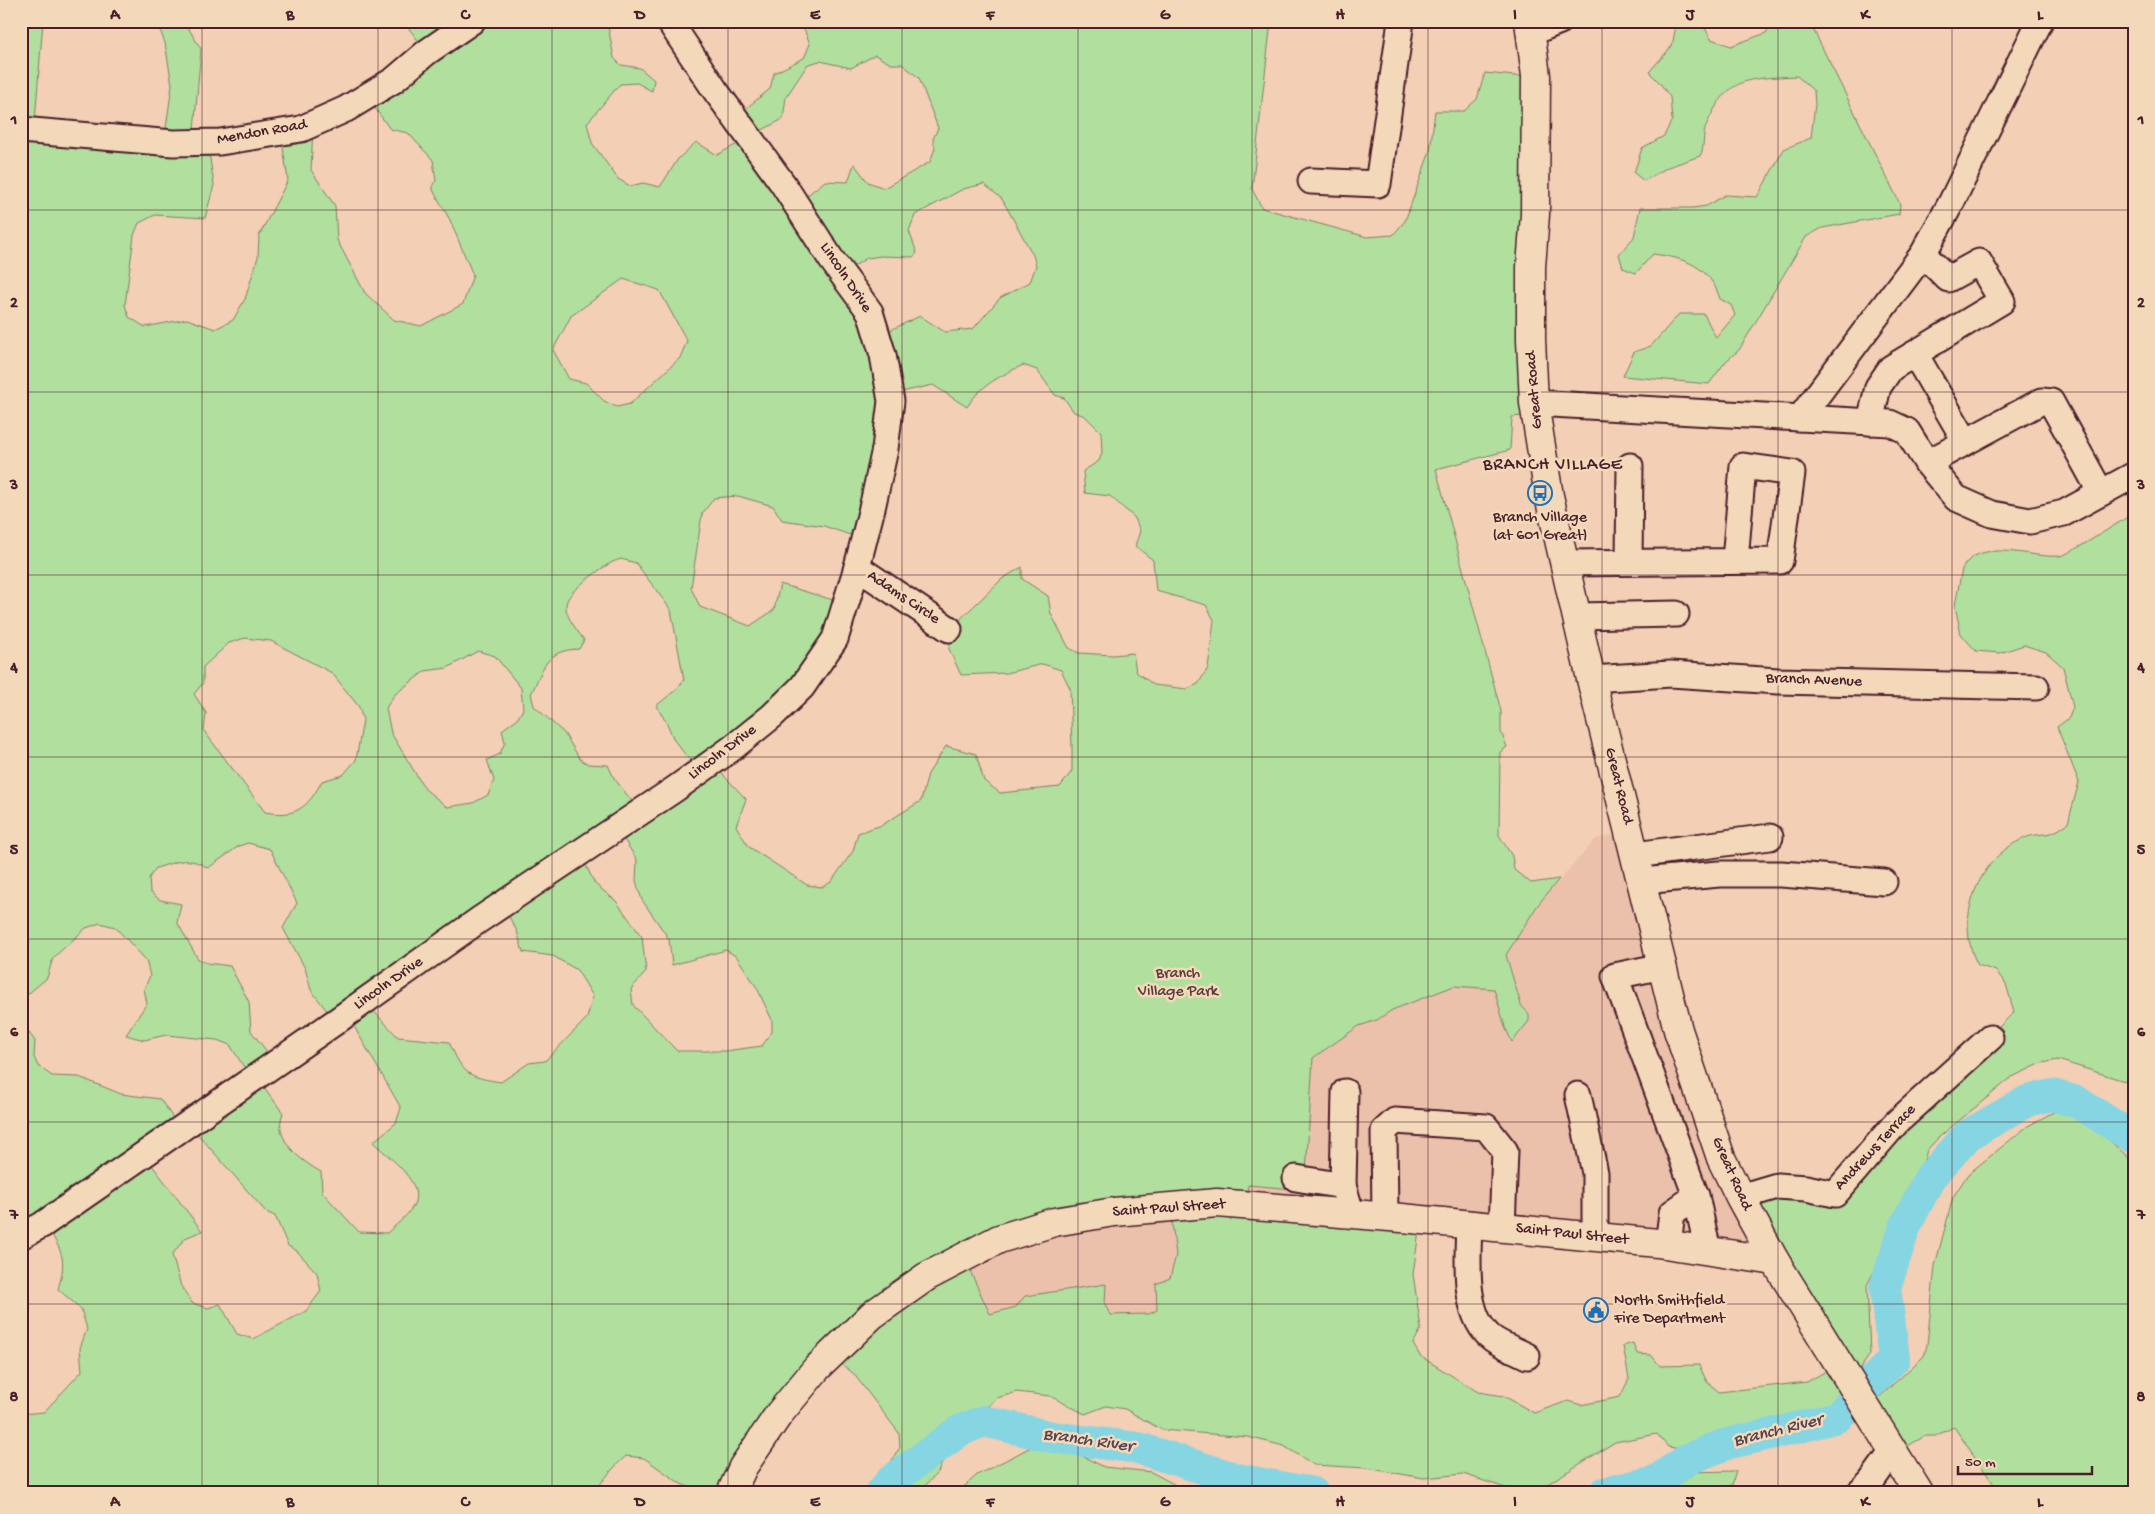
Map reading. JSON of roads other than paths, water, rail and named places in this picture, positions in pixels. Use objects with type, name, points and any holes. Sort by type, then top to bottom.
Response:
[{"type":"main road","name":"Great Road","points":[[1530,27],[1536,76],[1535,214],[1531,268],[1534,404],[1549,496],[1564,563],[1678,1030],[1721,1158],[1740,1197],[1775,1261],[1919,1493]]},
{"type":"main road","name":"Saint Paul Street","points":[[731,1493],[744,1467],[778,1414],[817,1368],[872,1316],[926,1277],[999,1239],[1054,1222],[1114,1212],[1217,1203],[1469,1224],[1668,1244],[1775,1261]]},
{"type":"street","name":"Mendon Road","points":[[21,130],[173,143],[220,142],[301,129],[346,109],[394,80],[427,52],[472,21]]},
{"type":"street","name":"Lincoln Drive","points":[[21,1236],[42,1225],[479,920],[675,789],[772,716],[802,687],[835,639],[857,567],[873,504],[884,449],[891,401],[883,355],[870,312],[831,259],[783,184],[715,90],[669,21]]},
{"type":"street","points":[[1311,181],[1378,184],[1401,21]]},
{"type":"street","points":[[1530,27],[1560,21]]},
{"type":"street","points":[[1800,418],[1923,254],[1951,203],[2040,21]]},
{"type":"street","points":[[1870,422],[1878,387],[1891,368],[2002,301],[1979,262],[1948,280],[1923,254]]},
{"type":"street","points":[[1915,354],[1966,442]]},
{"type":"street","points":[[1927,463],[2042,401],[2051,402],[2101,492]]},
{"type":"street","points":[[1534,404],[1890,423],[1907,432],[1927,463],[1956,498],[1992,514],[2030,521],[2064,513],[2134,475]]},
{"type":"street","points":[[1628,562],[1630,466]]},
{"type":"street","points":[[1564,563],[1735,561]]},
{"type":"street","name":"Adams Circle","points":[[857,567],[949,629]]},
{"type":"street","points":[[1577,616],[1676,614]]},
{"type":"street","name":"Branch Avenue","points":[[1592,678],[1671,674],[1778,680],[2036,687]]},
{"type":"street","points":[[1635,855],[1770,837]]},
{"type":"street","points":[[1642,881],[1719,874],[1781,874],[1884,882]]},
{"type":"street","points":[[1663,966],[1615,976],[1696,1196],[1708,1251]]},
{"type":"street","name":"Andrews Terrace","points":[[1740,1197],[1777,1186],[1806,1188],[1836,1194],[1896,1123],[1990,1038]]},
{"type":"street","points":[[1345,1092],[1343,1186],[1351,1214]]},
{"type":"street","points":[[1578,1095],[1595,1173],[1595,1237]]},
{"type":"street","points":[[1664,1108],[1700,1097]]},
{"type":"street","points":[[1385,1217],[1384,1131],[1395,1121],[1486,1127],[1505,1151],[1502,1228]]},
{"type":"street","points":[[1296,1178],[1343,1186]]},
{"type":"street","points":[[1668,1244],[1672,1213],[1696,1196]]},
{"type":"street","points":[[1469,1224],[1468,1268],[1472,1303],[1479,1323],[1492,1338],[1528,1356]]},
{"type":"street","points":[[1860,1493],[1870,1483],[1886,1441]]},
{"type":"waterway","name":"Branch River","points":[[1604,1493],[1656,1481],[1688,1459],[1726,1444],[1837,1417],[1894,1359],[1885,1287],[1905,1227],[1930,1177],[1968,1135],[2027,1101],[2052,1095],[2077,1102],[2134,1138]]},
{"type":"waterway","name":"Branch River","points":[[881,1493],[891,1481],[959,1431],[984,1421],[1052,1437],[1138,1448],[1241,1480],[1313,1493]]},
{"type":"place","name":"Branch Village (at 601 Great)","points":[[1540,493]]},
{"type":"place","name":"North Smithfield Fire Department","points":[[1596,1310]]},
{"type":"district","name":"BRANCH VILLAGE","points":[[1553,465]]},
{"type":"park label","name":"Branch Village Park","points":[[1178,983]]}]
